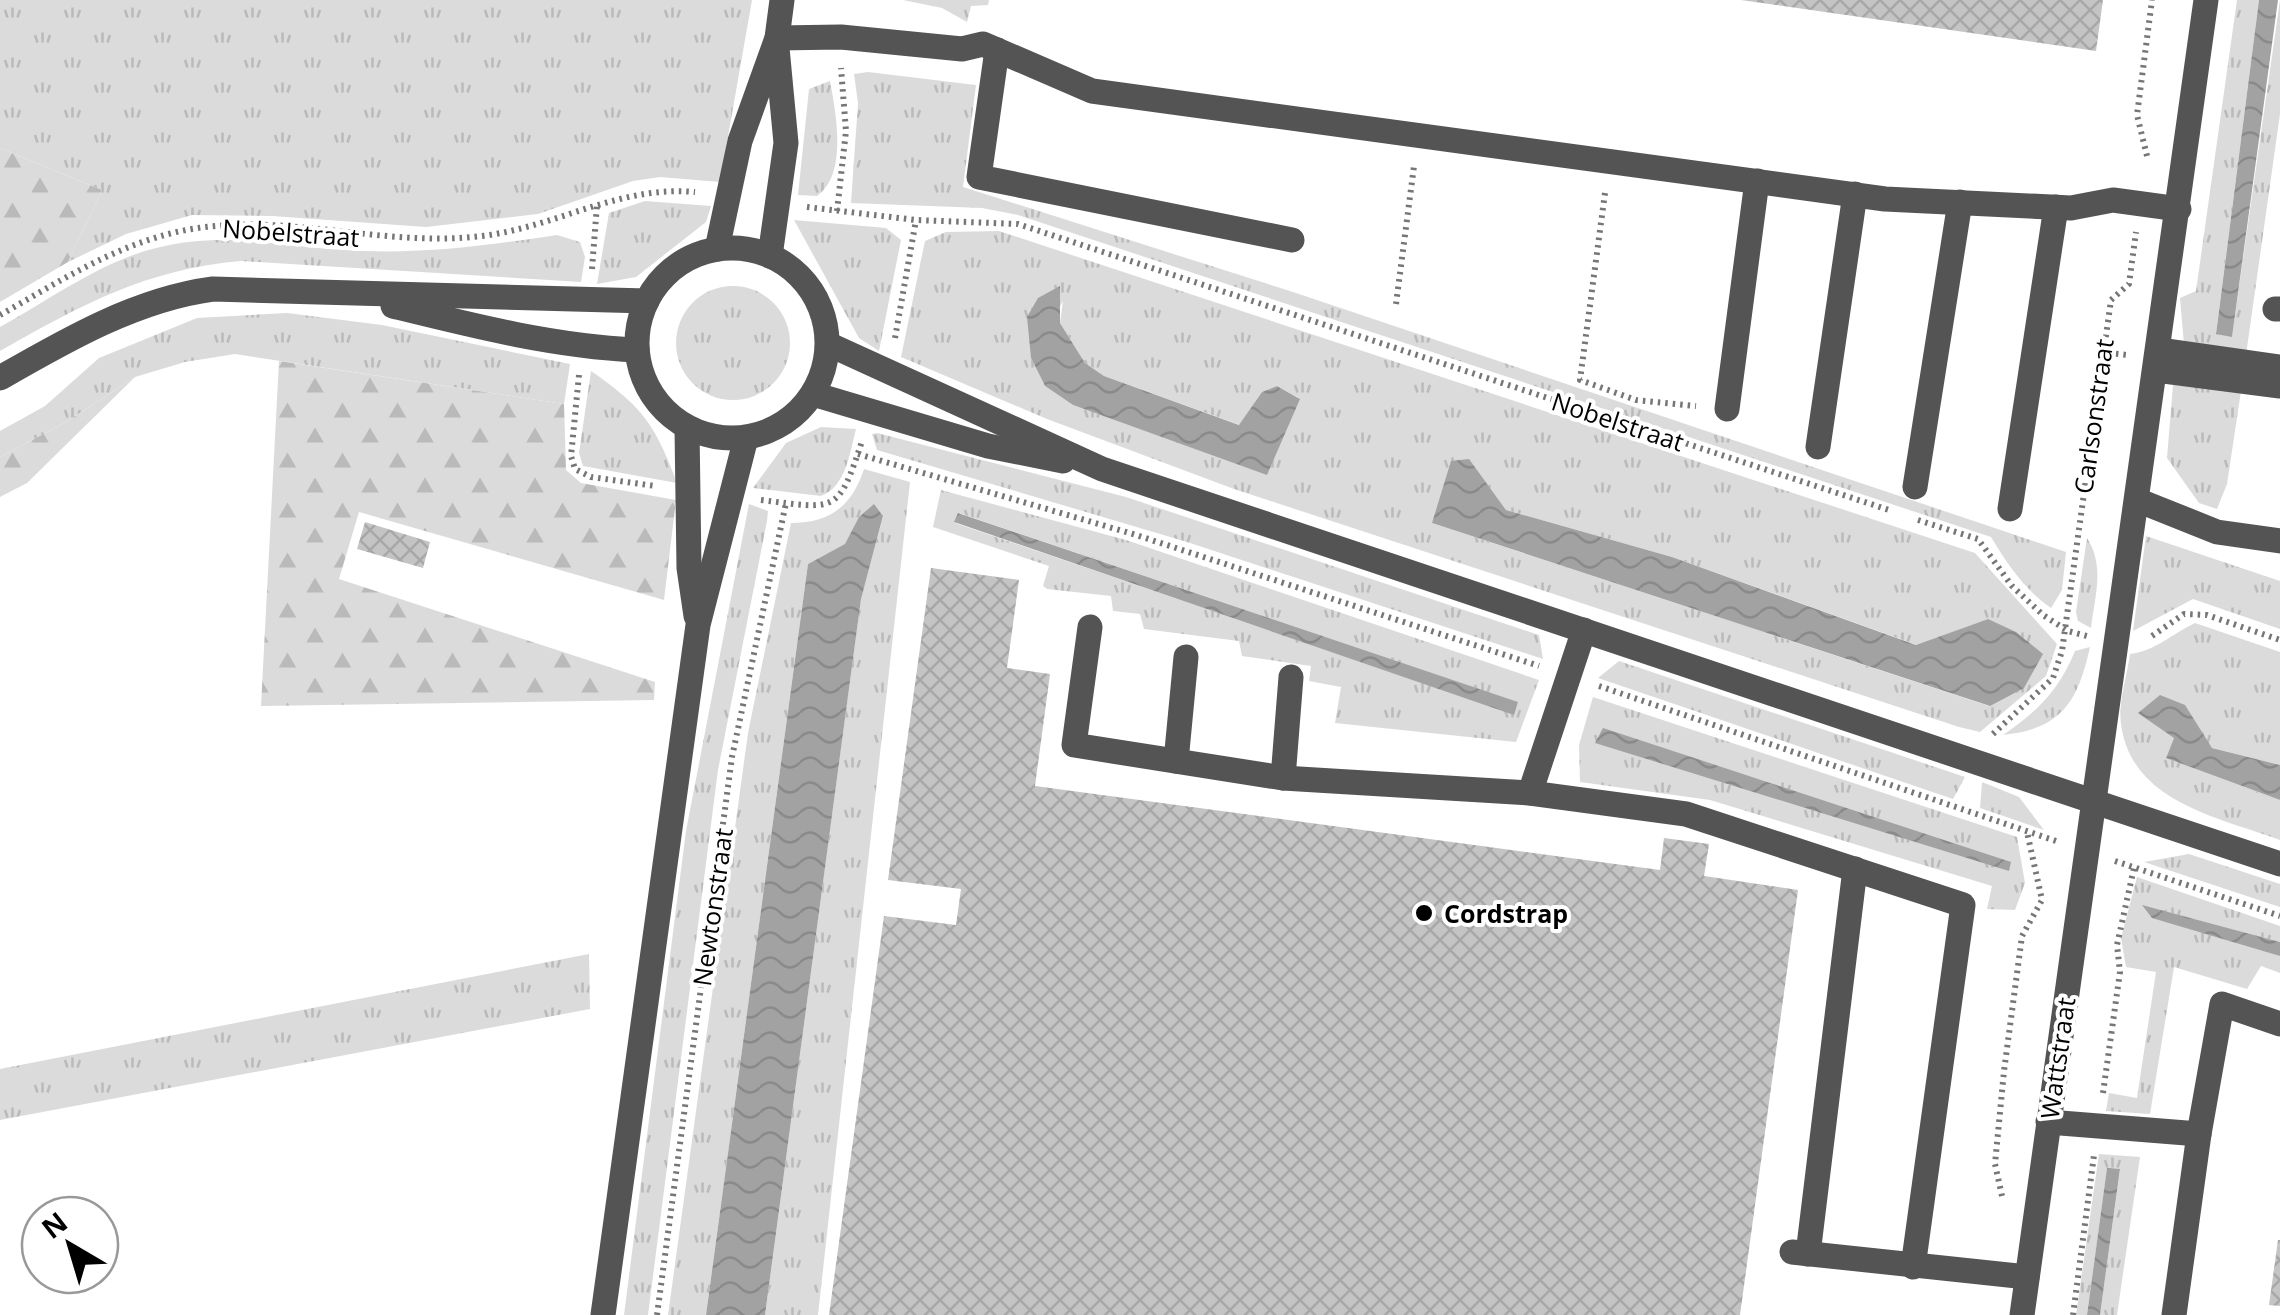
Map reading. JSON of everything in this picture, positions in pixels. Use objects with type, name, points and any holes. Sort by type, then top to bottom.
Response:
[{"type":"street","points":[[717,249],[740,141],[776,38],[782,0]]},
{"type":"street","points":[[2095,802],[2206,0]]},
{"type":"street","points":[[776,38],[841,37],[962,49],[990,47],[1092,91],[1854,194],[2056,207],[2113,200],[2179,209]]},
{"type":"street","points":[[770,256],[786,143],[776,38]]},
{"type":"street","points":[[990,47],[979,177],[1292,240]]},
{"type":"street","points":[[1727,409],[1756,181]]},
{"type":"street","points":[[1818,448],[1854,194]]},
{"type":"street","points":[[1916,487],[1960,202]]},
{"type":"street","points":[[2010,510],[2056,207]]},
{"type":"street","points":[[744,248],[770,256],[788,266],[816,298],[828,344],[825,368],[813,394],[784,424],[746,438],[716,438],[687,428],[652,395],[637,350],[647,301],[675,266],[717,249],[744,248]]},
{"type":"street","points":[[0,378],[119,316],[176,296],[239,286],[350,295],[647,301]]},
{"type":"street","points":[[350,295],[501,333],[583,348],[637,350]]},
{"type":"street","points":[[828,344],[1102,469],[2280,864]]},
{"type":"street","points":[[2158,360],[2280,367]]},
{"type":"street","points":[[2158,360],[2280,386]]},
{"type":"street","points":[[813,394],[988,446],[1102,469]]},
{"type":"street","name":"Newtonstraat","points":[[687,428],[689,568],[698,626]]},
{"type":"street","name":"Newtonstraat","points":[[604,1315],[698,626],[746,438]]},
{"type":"street","points":[[2137,500],[2217,532],[2280,540]]},
{"type":"street","points":[[1090,627],[1074,745],[1283,778],[1530,793],[1686,814],[1963,905],[1913,1268]]},
{"type":"street","points":[[1530,793],[1584,630]]},
{"type":"street","points":[[1176,761],[1186,657]]},
{"type":"street","points":[[1283,778],[1290,677]]},
{"type":"street","name":"Wattstraat","points":[[2022,1315],[2095,802]]},
{"type":"street","points":[[1855,869],[1800,1253],[2027,1278]]},
{"type":"street","points":[[2174,1315],[2222,1004],[2280,1024]]},
{"type":"street","points":[[2048,1122],[2199,1134]]},
{"type":"path","name":"Carlsonstraat","points":[[1965,811],[1978,762],[1994,731],[2053,678],[2068,631],[2101,352],[2110,300],[2129,284],[2148,150],[2136,115],[2152,0]]},
{"type":"path","name":"Nobelstraat","points":[[841,37],[846,132],[837,211],[916,220],[1018,224],[1978,539],[2012,586],[2068,631],[2116,643]]},
{"type":"path","points":[[1396,304],[1416,158]]},
{"type":"path","points":[[1609,161],[1580,380],[1636,400],[1727,409]]},
{"type":"path","name":"Nobelstraat","points":[[0,315],[110,254],[187,229],[220,225],[279,228],[434,242],[540,226],[619,196],[664,189],[731,196]]},
{"type":"path","points":[[590,300],[597,205]]},
{"type":"path","points":[[583,348],[574,402],[571,456],[575,470],[592,478],[686,490]]},
{"type":"path","name":"Newtonstraat","points":[[658,1315],[732,757],[786,503],[732,497]]},
{"type":"path","points":[[2116,643],[2144,641],[2184,614],[2207,616],[2280,640]]},
{"type":"path","name":"Wattstraat","points":[[2006,1208],[1994,1164],[2004,1072],[2022,936],[2042,900],[2028,832]]},
{"type":"green space","points":[[0,0],[752,0],[720,182],[660,177],[633,181],[538,214],[426,227],[272,216],[192,215],[126,234],[68,262],[102,190],[0,148]]},
{"type":"green space","points":[[903,0],[989,0],[988,5],[971,6],[967,22],[942,8]]},
{"type":"green space","points":[[2237,0],[2259,0],[2216,333],[2232,336],[2280,0],[2280,114],[2246,355],[2184,345],[2180,298],[2196,291]]},
{"type":"green space","points":[[868,72],[976,85],[963,187],[1293,292],[2066,552],[2062,590],[2051,608],[2017,576],[1991,537],[1018,215],[982,208],[851,203],[858,103],[854,74]]},
{"type":"green space","points":[[830,81],[837,143],[833,174],[817,196],[798,195],[809,89]]},
{"type":"green space","points":[[0,148],[102,190],[68,262],[0,302]]},
{"type":"green space","points":[[645,201],[711,206],[706,222],[636,277],[597,284],[609,213]]},
{"type":"green space","points":[[794,220],[886,228],[901,240],[879,351],[859,338]]},
{"type":"green space","points":[[999,231],[1975,553],[2057,644],[2046,676],[1980,732],[1959,727],[1234,489],[1047,419],[901,357],[925,241],[946,232]],"holes":[[[1063,301],[1060,323],[1085,363],[1104,376],[1240,425],[1262,392],[1277,386],[1299,398],[1267,474],[1073,405],[1045,386],[1031,358]],[[1469,460],[1506,510],[1672,557],[1917,645],[1988,619],[1989,706],[1432,523]]]},
{"type":"green space","points":[[557,235],[580,242],[585,257],[581,282],[241,261],[207,265],[116,292],[0,351],[0,327],[96,272],[156,248],[228,240],[398,251]]},
{"type":"green space","points":[[733,286],[765,295],[781,311],[790,343],[781,375],[765,391],[733,400],[701,391],[685,375],[676,343],[685,311],[701,295]]},
{"type":"green space","points":[[287,313],[382,325],[570,364],[564,404],[235,354],[185,362],[135,377],[66,422],[0,457],[0,431],[45,406],[99,358],[197,318]]},
{"type":"green space","points":[[279,361],[564,404],[566,470],[581,483],[676,500],[664,600],[359,512],[339,579],[655,682],[654,700],[261,706]]},
{"type":"green space","points":[[591,371],[645,419],[662,446],[677,483],[583,466],[579,453]]},
{"type":"green space","points":[[135,377],[27,483],[0,497],[0,457],[66,422]]},
{"type":"green space","points":[[2173,385],[2241,391],[2227,484],[2217,509],[2199,503],[2167,458]]},
{"type":"green space","points":[[821,427],[856,429],[846,468],[836,485],[821,496],[753,488],[786,443]]},
{"type":"green space","points":[[872,434],[1126,497],[1539,635],[1543,659],[1187,542],[877,450]]},
{"type":"green space","points":[[864,469],[910,482],[818,1315],[765,1315],[861,598],[883,517],[859,517],[846,544],[808,564],[706,1315],[668,1315],[748,733],[791,523],[817,520],[838,510],[853,493]]},
{"type":"green space","points":[[941,490],[1126,540],[1539,680],[1516,742],[1335,723],[1341,687],[1309,681],[1311,666],[1242,656],[1239,641],[1144,629],[1140,614],[1113,611],[1111,596],[1047,589],[1043,586],[1049,566],[933,527]],"holes":[[[959,513],[1517,702],[1514,714],[955,523]]]},
{"type":"green space","points":[[749,504],[768,511],[767,521],[718,770],[648,1315],[624,1315],[686,831]]},
{"type":"green space","points":[[2146,536],[2280,581],[2280,629],[2193,599],[2133,631]]},
{"type":"green space","points":[[2087,538],[2097,570],[2091,628],[2078,621],[2076,612]]},
{"type":"green space","points":[[2195,623],[2280,652],[2280,765],[2212,748],[2201,733],[2174,738],[2166,758],[2280,800],[2280,840],[2181,803],[2141,772],[2128,750],[2120,716],[2130,654],[2155,646]]},
{"type":"green space","points":[[2090,647],[2080,683],[2064,709],[2040,726],[2003,735],[2046,699],[2075,651]]},
{"type":"green space","points":[[1619,661],[1965,777],[1953,799],[1598,678]]},
{"type":"green space","points":[[1593,697],[2017,837],[2025,883],[2015,910],[1987,909],[1992,886],[1710,800],[1580,782],[1579,745]]},
{"type":"green space","points":[[1982,782],[2019,797],[2044,830],[1980,808]]},
{"type":"green space","points":[[2189,854],[2280,884],[2280,907],[2144,862]]},
{"type":"green space","points":[[2137,877],[2280,926],[2280,942],[2144,906],[2280,956],[2280,973],[2261,966],[2247,989],[2174,967],[2150,1114],[2106,1111],[2109,1093],[2137,1098],[2156,972],[2126,967],[2121,938]]},
{"type":"green space","points":[[589,954],[590,1009],[0,1120],[0,1069]]},
{"type":"green space","points":[[2099,1154],[2140,1157],[2117,1315],[2100,1315],[2120,1170],[2107,1169],[2087,1315],[2076,1315]]},
{"type":"water","points":[[2259,0],[2278,0],[2232,337],[2216,334]]},
{"type":"water","points":[[1060,286],[1060,323],[1085,363],[1104,376],[1239,425],[1262,392],[1277,386],[1300,399],[1267,475],[1073,405],[1045,386],[1031,358],[1027,317],[1038,298]]},
{"type":"water","points":[[1469,459],[1506,510],[1672,557],[1916,645],[1988,619],[2016,632],[2043,654],[2024,688],[1990,706],[1432,523],[1451,461]]},
{"type":"water","points":[[874,504],[883,516],[861,599],[765,1315],[706,1315],[808,564],[845,544],[859,517]]},
{"type":"water","points":[[958,513],[1518,702],[1514,715],[954,522]]},
{"type":"water","points":[[2160,695],[2185,705],[2212,748],[2280,765],[2280,800],[2166,758],[2174,738],[2138,713]]},
{"type":"water","points":[[1603,728],[2011,862],[2009,871],[1595,743]]},
{"type":"water","points":[[2142,905],[2280,942],[2280,956],[2152,918]]},
{"type":"water","points":[[2107,1168],[2120,1169],[2100,1315],[2087,1315]]},
{"type":"building","points":[[1741,0],[2103,0],[2096,51]]},
{"type":"building","points":[[365,522],[430,542],[423,568],[357,549]]},
{"type":"building","points":[[931,568],[1019,580],[1007,668],[1050,674],[1035,786],[1660,870],[1664,838],[1709,844],[1704,876],[1798,890],[1740,1315],[829,1315],[884,916],[956,925],[961,889],[888,880]]},
{"type":"building","points":[[2280,1240],[2280,1306],[2269,1305]]},
{"type":"place","name":"Cordstrap","points":[[1424,913]]}]
